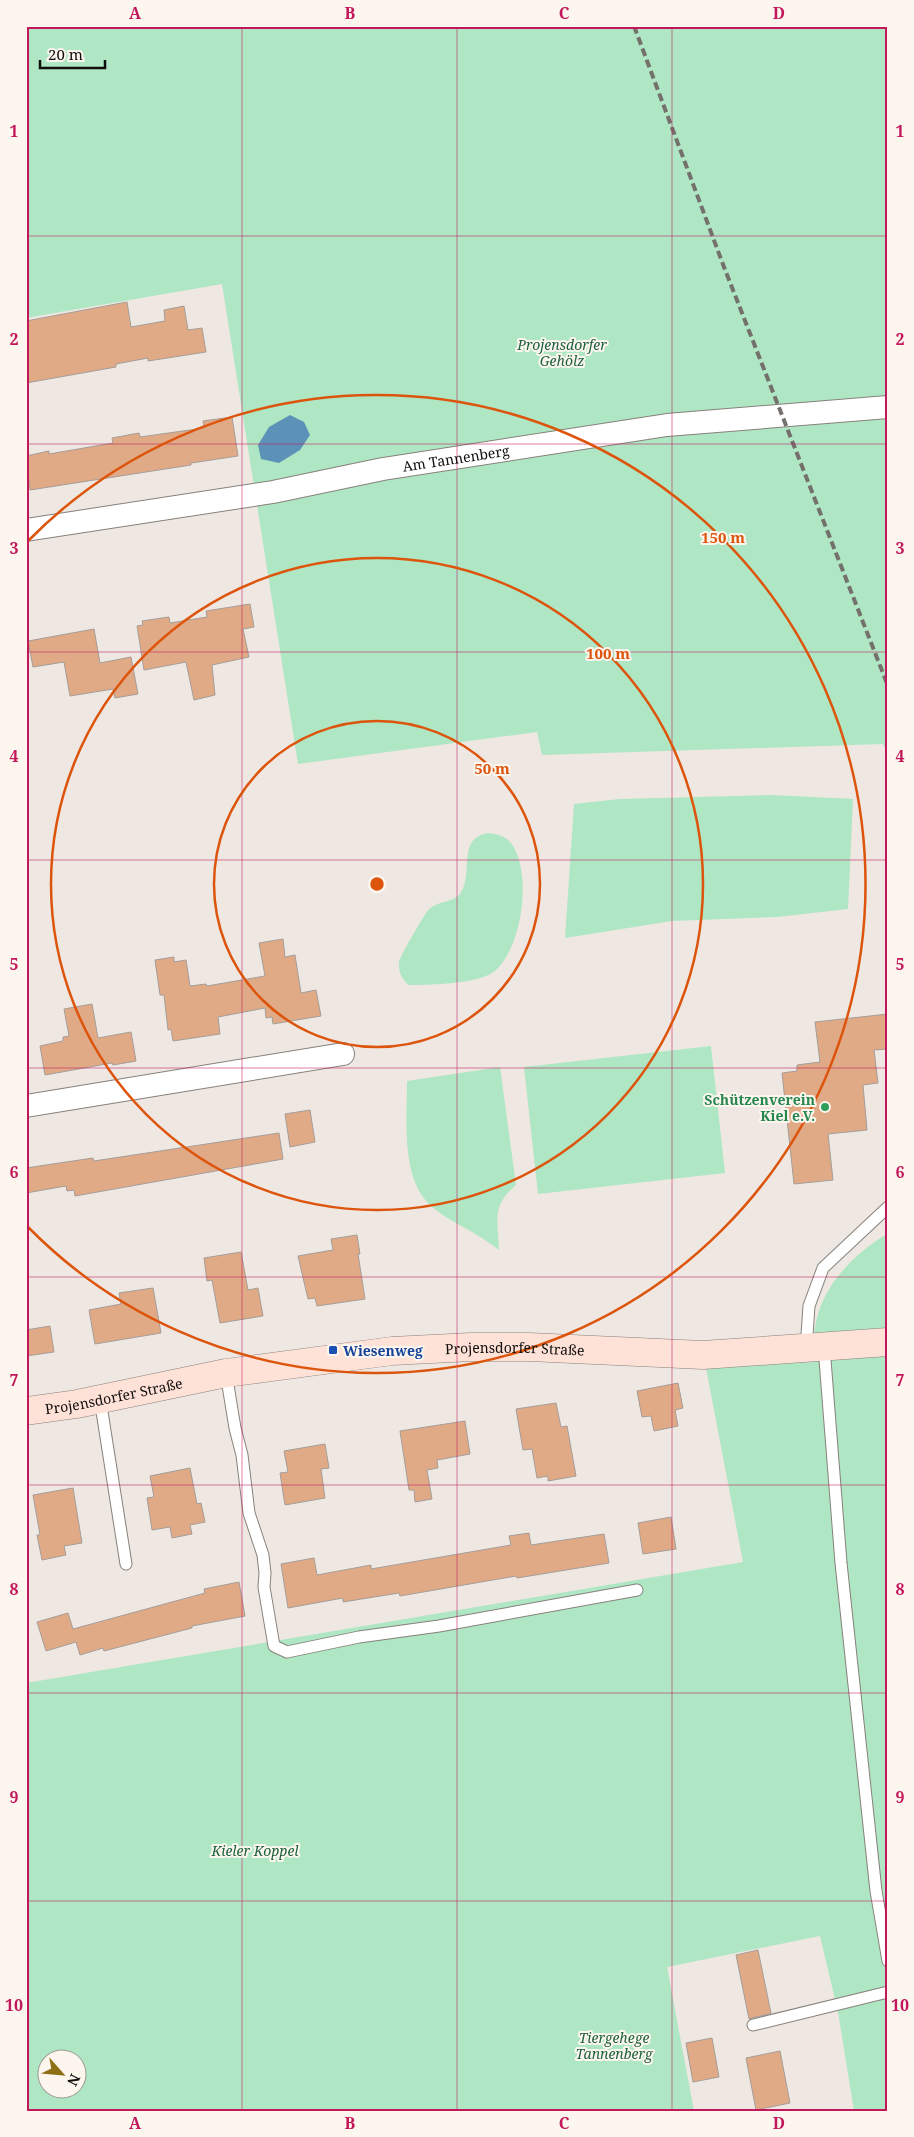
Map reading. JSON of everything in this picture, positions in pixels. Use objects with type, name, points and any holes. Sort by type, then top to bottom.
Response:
[{"type":"street","name":"Am Tannenberg","points":[[26,530],[273,492],[383,469],[667,425],[783,414],[888,407]]},
{"type":"street","points":[[26,1106],[343,1054]]},
{"type":"street","name":"Projensdorfer Straße","points":[[26,1411],[100,1399],[226,1373],[392,1351],[471,1347],[703,1355],[888,1342]]},
{"type":"lane","points":[[888,1207],[823,1268],[809,1306],[841,1563],[876,1891],[888,1961]]},
{"type":"lane","points":[[226,1373],[235,1428],[242,1455],[250,1513],[263,1556],[264,1587],[274,1646],[287,1652],[637,1590]]},
{"type":"lane","points":[[100,1399],[126,1564]]},
{"type":"lane","points":[[753,2025],[888,1992]]},
{"type":"green space","name":"Projensdorfer Gehölz","points":[[26,26],[888,26],[888,755],[883,744],[542,755],[537,732],[298,764],[222,284],[26,318]]},
{"type":"green space","points":[[772,795],[853,799],[848,909],[777,917],[672,921],[565,938],[574,804],[620,799]]},
{"type":"green space","points":[[491,833],[504,837],[511,843],[518,856],[522,872],[523,890],[518,928],[504,960],[495,971],[478,979],[454,983],[409,985],[402,978],[399,965],[407,945],[429,909],[460,894],[466,876],[469,848],[480,835]]},
{"type":"green space","points":[[711,1046],[725,1173],[538,1194],[524,1067]]},
{"type":"green space","points":[[500,1067],[516,1185],[499,1207],[497,1222],[499,1250],[439,1212],[428,1203],[419,1191],[409,1162],[406,1112],[407,1081]]},
{"type":"green space","name":"Kieler Koppel","points":[[888,1233],[888,2111],[854,2111],[838,2012],[820,1936],[667,1967],[694,2111],[26,2111],[26,1683],[743,1562],[706,1368],[813,1362],[815,1327],[824,1298],[841,1272],[863,1251]]},
{"type":"water","points":[[290,415],[304,422],[310,435],[300,450],[279,463],[261,459],[258,445],[269,427]]},
{"type":"building","points":[[127,302],[131,327],[165,321],[164,310],[184,306],[188,330],[202,328],[206,352],[148,361],[148,358],[116,364],[116,367],[26,383],[26,321]]},
{"type":"building","points":[[232,417],[238,456],[30,490],[26,456],[49,451],[49,454],[113,443],[112,438],[139,433],[140,437],[204,428],[203,421]]},
{"type":"building","points":[[250,604],[254,627],[243,629],[249,657],[212,665],[215,695],[194,700],[186,662],[144,670],[137,626],[143,625],[142,621],[169,617],[170,623],[207,617],[206,611]]},
{"type":"building","points":[[94,629],[100,663],[131,657],[138,694],[115,698],[113,689],[70,696],[64,662],[33,667],[28,641]]},
{"type":"building","points":[[283,939],[285,957],[295,955],[301,993],[316,990],[321,1016],[273,1024],[272,1017],[266,1018],[265,1008],[218,1017],[220,1034],[173,1041],[171,1029],[168,1030],[164,995],[160,995],[155,960],[174,957],[174,962],[186,960],[190,986],[206,984],[207,986],[265,976],[259,943]]},
{"type":"building","points":[[92,1004],[98,1038],[131,1032],[136,1061],[113,1065],[112,1063],[45,1075],[40,1046],[63,1041],[63,1037],[69,1036],[64,1009]]},
{"type":"building","name":"Schützenverein Kiel e.V.","points":[[888,1014],[888,1049],[874,1050],[878,1083],[863,1085],[867,1130],[828,1134],[833,1180],[794,1184],[782,1073],[797,1071],[797,1065],[820,1062],[815,1022]]},
{"type":"building","points":[[310,1110],[315,1142],[290,1147],[285,1114]]},
{"type":"building","points":[[279,1133],[283,1159],[75,1196],[74,1190],[67,1191],[66,1186],[26,1193],[26,1168],[93,1158],[94,1161]]},
{"type":"building","points":[[357,1235],[365,1299],[317,1306],[315,1298],[308,1299],[298,1256],[333,1250],[331,1239]]},
{"type":"building","points":[[241,1252],[248,1290],[258,1288],[263,1316],[220,1323],[212,1280],[207,1281],[204,1258]]},
{"type":"building","points":[[153,1288],[161,1333],[95,1344],[89,1310],[121,1304],[119,1293]]},
{"type":"building","points":[[50,1326],[54,1352],[26,1356],[26,1330]]},
{"type":"building","points":[[678,1383],[683,1408],[675,1410],[678,1426],[654,1431],[651,1416],[642,1417],[637,1391]]},
{"type":"building","points":[[556,1403],[561,1427],[567,1426],[576,1476],[548,1481],[548,1476],[537,1478],[532,1449],[523,1450],[516,1409]]},
{"type":"building","points":[[465,1421],[470,1454],[437,1460],[438,1468],[427,1470],[432,1499],[415,1502],[414,1490],[409,1490],[400,1431]]},
{"type":"building","points":[[325,1444],[329,1468],[321,1469],[325,1498],[285,1505],[280,1473],[288,1472],[284,1451]]},
{"type":"building","points":[[190,1468],[197,1504],[201,1503],[205,1522],[190,1525],[192,1534],[172,1538],[170,1527],[152,1530],[147,1498],[154,1497],[150,1476]]},
{"type":"building","points":[[73,1488],[82,1543],[64,1546],[66,1555],[42,1560],[37,1535],[40,1535],[33,1495]]},
{"type":"building","points":[[671,1517],[676,1549],[643,1554],[638,1523]]},
{"type":"building","points":[[529,1533],[531,1545],[604,1534],[609,1563],[517,1578],[516,1576],[400,1596],[399,1593],[343,1602],[343,1598],[288,1608],[281,1564],[314,1558],[317,1575],[371,1565],[371,1569],[511,1545],[509,1536]]},
{"type":"building","points":[[239,1582],[245,1616],[192,1626],[192,1628],[104,1651],[103,1648],[80,1655],[76,1642],[46,1651],[37,1622],[68,1613],[73,1629],[205,1593],[204,1589]]},
{"type":"building","points":[[758,1950],[771,2013],[749,2019],[736,1955]]},
{"type":"building","points":[[712,2038],[719,2077],[693,2082],[686,2043]]},
{"type":"building","points":[[780,2051],[790,2103],[756,2110],[746,2058]]},
{"type":"railway","points":[[634,26],[724,267],[888,686]]},
{"type":"place","name":"Schützenverein Kiel e.V.","points":[[825,1107]]},
{"type":"place","name":"Wiesenweg","points":[[333,1350]]},
{"type":"park label","name":"Tiergehege Tannenberg","points":[[614,2046]]}]
